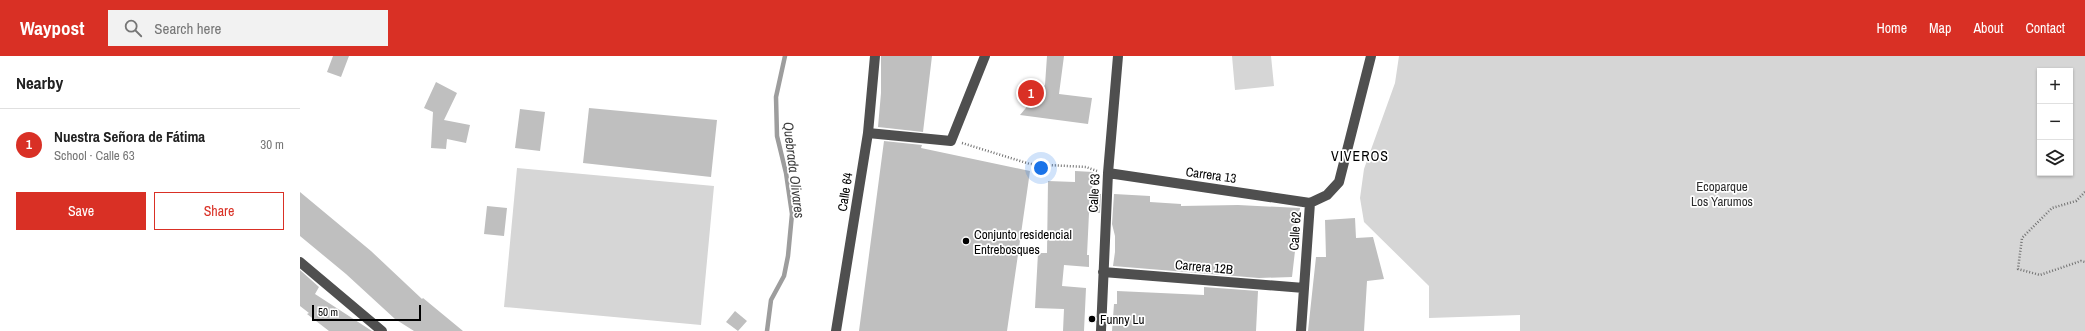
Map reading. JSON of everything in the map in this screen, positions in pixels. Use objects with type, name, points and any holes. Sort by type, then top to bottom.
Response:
[{"type":"street","name":"Calle 64","points":[[836,331],[868,133],[875,56]]},
{"type":"street","points":[[868,133],[952,141],[985,56]]},
{"type":"street","name":"Calle 63","points":[[1101,331],[1108,173],[1118,56]]},
{"type":"street","name":"Calle 62","points":[[1301,331],[1310,203],[1327,195],[1339,182],[1370,56]]},
{"type":"street","name":"Carrera 13","points":[[1108,173],[1310,203]]},
{"type":"street","points":[[300,262],[382,331]]},
{"type":"street","name":"Carrera 12B","points":[[1103,272],[1304,288]]},
{"type":"path","points":[[952,141],[1030,164],[1086,167],[1108,173]]},
{"type":"path","points":[[2085,192],[2076,201],[2052,208],[2022,238],[2018,269],[2040,275],[2081,261],[2085,262]]},
{"type":"green space","points":[[1232,56],[1271,56],[1274,86],[1235,90]]},
{"type":"green space","name":"Ecoparque Los Yarumos","points":[[1399,56],[2085,56],[2085,331],[1520,331],[1520,315],[1429,318],[1429,286],[1364,222],[1360,198],[1364,169],[1395,83]]},
{"type":"green space","points":[[517,168],[714,186],[701,325],[504,307]]},
{"type":"building","points":[[333,56],[349,56],[341,77],[327,72]]},
{"type":"building","points":[[881,56],[932,56],[923,132],[878,127],[881,93]]},
{"type":"building","points":[[1047,56],[1064,56],[1059,94],[1092,98],[1088,124],[1020,115],[1045,85]]},
{"type":"building","points":[[436,82],[457,93],[444,120],[470,125],[466,143],[447,139],[446,149],[431,148],[433,112],[424,108]]},
{"type":"building","points":[[589,108],[717,120],[711,177],[583,163]]},
{"type":"building","points":[[520,109],[545,112],[540,151],[515,148]]},
{"type":"building","name":"Conjunto residencial Entrebosques","points":[[884,141],[922,145],[921,148],[1030,171],[1007,331],[859,331]]},
{"type":"building","points":[[1075,171],[1093,172],[1092,193],[1101,194],[1100,213],[1089,213],[1087,255],[1089,255],[1089,267],[1064,265],[1062,286],[1086,288],[1084,331],[1063,331],[1064,309],[1035,308],[1038,253],[1047,253],[1048,181],[1075,182]]},
{"type":"building","points":[[300,192],[371,251],[422,299],[423,298],[463,331],[414,331],[395,319],[346,274],[300,236]]},
{"type":"building","points":[[1114,194],[1150,196],[1150,202],[1181,204],[1181,206],[1238,205],[1300,208],[1292,277],[1259,278],[1113,266],[1115,252],[1115,236],[1112,224]]},
{"type":"building","points":[[487,206],[507,208],[504,236],[484,234]]},
{"type":"building","points":[[1355,218],[1356,238],[1373,237],[1384,279],[1367,281],[1364,331],[1308,331],[1316,257],[1326,257],[1325,220]]},
{"type":"building","points":[[300,270],[319,287],[315,294],[372,331],[329,331],[307,314],[309,313],[300,306]]},
{"type":"building","points":[[1204,287],[1258,291],[1256,331],[1112,331],[1114,304],[1117,304],[1117,291],[1204,295]]},
{"type":"building","points":[[735,311],[747,321],[738,331],[726,322]]},
{"type":"waterway","name":"Quebrada Olivares","points":[[767,331],[771,300],[784,276],[788,256],[792,214],[786,173],[777,136],[776,97],[785,56]]},
{"type":"place","name":"Nuestra Señora de Fátima","points":[[1031,93]]},
{"type":"place","name":"Conjunto residencial Entrebosques","points":[[966,241]]},
{"type":"place","name":"Funny Lu","points":[[1092,319]]},
{"type":"district","name":"VIVEROS","points":[[1360,156]]}]
